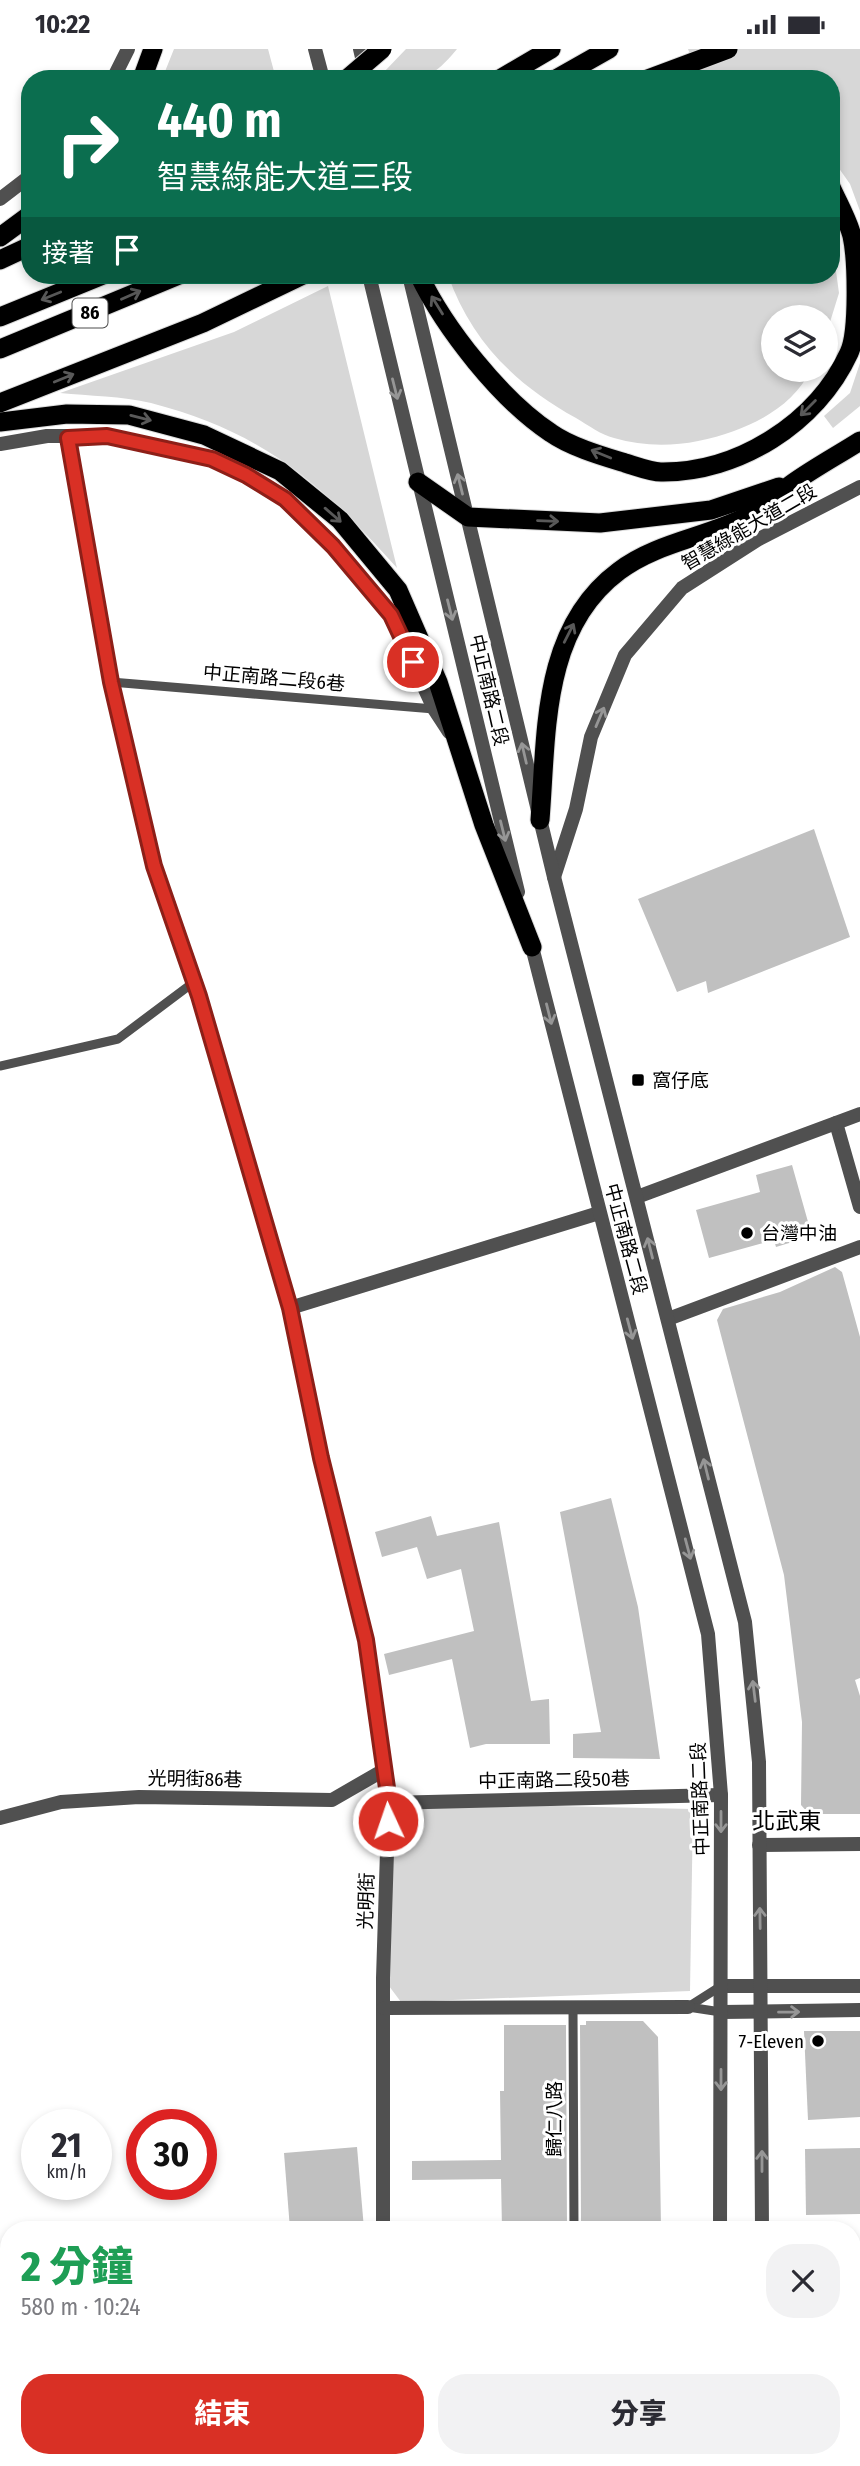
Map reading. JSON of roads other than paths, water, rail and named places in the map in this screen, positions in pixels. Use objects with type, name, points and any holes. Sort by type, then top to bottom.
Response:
[{"type":"highway","points":[[145,70],[153,49]]},
{"type":"highway","points":[[358,70],[382,49]]},
{"type":"highway","points":[[515,70],[551,49]]},
{"type":"highway","points":[[572,70],[609,49]]},
{"type":"highway","points":[[672,70],[728,49]]},
{"type":"highway","points":[[425,284],[458,338],[496,385],[551,434],[611,459],[660,473],[707,466],[748,454],[784,432],[820,396],[850,352],[856,276],[851,236],[840,209]]},
{"type":"highway","points":[[0,237],[21,222]]},
{"type":"highway","points":[[0,260],[21,250]]},
{"type":"highway","name":"86","points":[[0,317],[81,284]]},
{"type":"highway","name":"86","points":[[0,349],[157,284]]},
{"type":"highway","points":[[0,403],[203,323],[284,284]]},
{"type":"highway","points":[[0,422],[67,414],[130,415],[204,435],[280,471],[340,520],[398,590],[438,682],[457,745],[532,947]]},
{"type":"highway","points":[[540,820],[549,707],[558,656],[582,609],[619,571],[665,546],[750,515],[796,481],[860,441]]},
{"type":"highway","points":[[418,482],[468,517],[600,523],[711,510],[796,481]]},
{"type":"street","points":[[118,70],[128,49]]},
{"type":"street","points":[[315,49],[321,70]]},
{"type":"street","points":[[360,49],[365,70]]},
{"type":"street","points":[[0,199],[21,183]]},
{"type":"street","name":"中正南路二段","points":[[371,284],[532,947],[708,1634],[721,1795],[720,2221]]},
{"type":"street","name":"中正南路二段","points":[[411,284],[554,877],[745,1622],[758,1750],[762,2221]]},
{"type":"street","points":[[0,444],[47,436],[107,436],[212,459],[246,475],[285,499],[333,546],[391,615],[434,709],[457,745]]},
{"type":"street","name":"光明街","points":[[68,438],[111,682],[154,866],[194,982],[290,1308],[321,1458],[366,1640],[387,1803],[383,2221]]},
{"type":"street","name":"智慧綠能大道二段","points":[[554,877],[576,809],[592,737],[625,655],[682,588],[757,540],[860,488]]},
{"type":"street","points":[[637,1197],[860,1114]]},
{"type":"street","points":[[836,1123],[860,1207]]},
{"type":"street","points":[[290,1308],[599,1213]]},
{"type":"street","points":[[668,1319],[860,1247]]},
{"type":"street","name":"光明街86巷","points":[[0,1818],[61,1802],[139,1797],[332,1800],[384,1770]]},
{"type":"street","name":"中正南路二段50巷","points":[[387,1803],[721,1795]]},
{"type":"street","points":[[759,1845],[860,1844]]},
{"type":"street","points":[[721,1986],[860,1986]]},
{"type":"street","points":[[384,2008],[688,2007]]},
{"type":"street","points":[[721,2012],[860,2010]]},
{"type":"lane","name":"中正南路二段6巷","points":[[111,682],[434,709]]},
{"type":"lane","points":[[0,1066],[118,1039],[194,982]]},
{"type":"lane","points":[[688,2007],[721,1986]]},
{"type":"lane","points":[[688,2007],[721,2012]]},
{"type":"lane","name":"歸仁八路","points":[[573,2008],[573,2221]]},
{"type":"place","name":"窩仔底","points":[[638,1080]]},
{"type":"place","name":"台灣中油","points":[[747,1233]]},
{"type":"place","name":"7-Eleven","points":[[818,2041]]},
{"type":"district","name":"北武東","points":[[787,1821]]}]
